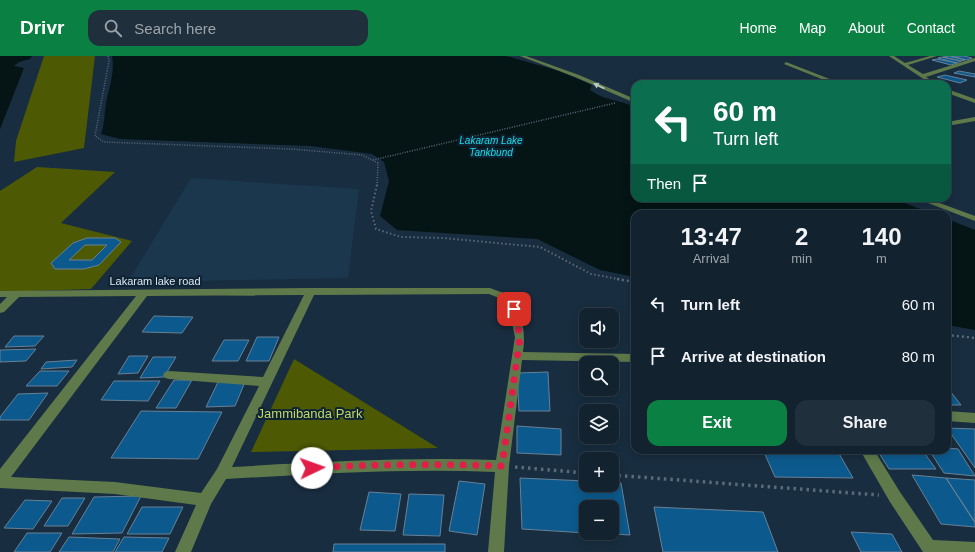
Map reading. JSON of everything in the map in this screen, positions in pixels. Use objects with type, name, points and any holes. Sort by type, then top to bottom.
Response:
[{"type":"street","points":[[522,56],[577,76],[631,99]]},
{"type":"street","points":[[535,56],[631,92]]},
{"type":"street","points":[[891,56],[906,64],[928,80]]},
{"type":"street","points":[[906,64],[935,56]]},
{"type":"street","points":[[922,76],[975,59]]},
{"type":"street","points":[[786,63],[828,80]]},
{"type":"street","points":[[951,93],[975,101]]},
{"type":"street","points":[[965,98],[975,94]]},
{"type":"street","points":[[951,123],[975,119]]},
{"type":"street","points":[[929,202],[950,210]]},
{"type":"street","points":[[945,202],[975,212]]},
{"type":"street","points":[[951,211],[975,220]]},
{"type":"street","points":[[183,552],[206,500],[222,473],[311,291]]},
{"type":"street","name":"Lakaram lake road","points":[[0,294],[490,291],[508,298],[514,309],[520,337],[502,466],[496,552]]},
{"type":"street","points":[[0,310],[17,293]]},
{"type":"street","points":[[0,481],[144,293]]},
{"type":"street","points":[[517,356],[631,358]]},
{"type":"street","points":[[169,375],[266,382]]},
{"type":"street","points":[[951,416],[975,418]]},
{"type":"street","points":[[869,454],[895,497],[931,549],[975,550]]},
{"type":"street","points":[[222,473],[371,465],[442,464],[502,466]]},
{"type":"street","points":[[0,481],[32,485],[70,484],[104,487],[206,500]]},
{"type":"path","points":[[108,56],[109,61],[95,136],[104,142],[291,149],[362,155],[378,163],[378,180],[371,211],[376,229],[401,237],[443,238],[540,247],[591,274],[631,281]]},
{"type":"path","points":[[372,160],[631,100]]},
{"type":"path","points":[[951,335],[975,338]]},
{"type":"path","points":[[502,466],[579,472]]},
{"type":"path","points":[[619,476],[895,497]]},
{"type":"shaded area","points":[[191,178],[359,189],[348,278],[128,282]]},
{"type":"green space","points":[[44,56],[95,56],[84,148],[14,162],[16,141]]},
{"type":"green space","points":[[37,167],[115,172],[61,223],[132,241],[91,289],[0,292],[0,191]]},
{"type":"green space","name":"Jammibanda Park","points":[[294,359],[438,448],[251,452]]},
{"type":"water","points":[[0,56],[32,56],[30,59],[19,62],[14,66],[24,68],[0,129]]},
{"type":"water","name":"Lakaram Lake Tankbund","points":[[112,56],[506,56],[559,71],[592,85],[590,90],[600,96],[631,106],[631,202],[902,202],[923,210],[631,210],[631,276],[600,270],[537,239],[397,230],[380,216],[389,181],[384,162],[372,154],[311,146],[120,139],[101,134],[113,62]]},
{"type":"water","points":[[951,221],[975,230],[975,330],[951,326]]},
{"type":"building","points":[[949,56],[965,60],[961,61],[943,57]]},
{"type":"building","points":[[951,56],[964,56],[972,58],[967,60]]},
{"type":"building","points":[[942,57],[961,61],[957,63],[938,58]]},
{"type":"building","points":[[937,59],[957,63],[951,65],[932,60]]},
{"type":"building","points":[[959,71],[975,74],[975,77],[954,73]]},
{"type":"building","points":[[945,75],[967,80],[960,83],[937,77]]},
{"type":"building","points":[[87,238],[115,238],[121,242],[99,265],[84,269],[55,269],[51,263],[73,243]],"holes":[[[85,245],[107,245],[92,260],[69,260]]]},
{"type":"building","points":[[154,316],[193,317],[182,333],[142,332]]},
{"type":"building","points":[[14,336],[44,336],[35,346],[5,347]]},
{"type":"building","points":[[257,337],[279,337],[269,361],[246,361]]},
{"type":"building","points":[[224,340],[249,340],[238,361],[212,361]]},
{"type":"building","points":[[36,349],[26,361],[0,362],[0,350]]},
{"type":"building","points":[[129,356],[148,356],[138,373],[118,374]]},
{"type":"building","points":[[153,357],[176,357],[164,377],[140,378]]},
{"type":"building","points":[[77,360],[72,367],[41,369],[46,362]]},
{"type":"building","points":[[40,371],[69,371],[57,386],[26,386]]},
{"type":"building","points":[[548,372],[550,411],[519,411],[517,373]]},
{"type":"building","points":[[174,380],[192,380],[176,408],[156,408]]},
{"type":"building","points":[[114,381],[160,381],[148,401],[101,400]]},
{"type":"building","points":[[218,382],[245,382],[235,406],[206,407]]},
{"type":"building","points":[[951,392],[961,405],[951,405]]},
{"type":"building","points":[[48,393],[29,420],[0,420],[0,417],[18,394]]},
{"type":"building","points":[[141,411],[222,412],[198,459],[111,458]]},
{"type":"building","points":[[517,426],[561,429],[561,455],[517,453]]},
{"type":"building","points":[[951,428],[975,429],[975,468],[951,434]]},
{"type":"building","points":[[951,448],[958,449],[975,476],[944,473],[932,454],[951,454]]},
{"type":"building","points":[[765,454],[839,454],[853,478],[775,477]]},
{"type":"building","points":[[880,454],[925,454],[936,469],[889,469]]},
{"type":"building","points":[[912,475],[946,478],[975,523],[975,527],[941,524]]},
{"type":"building","points":[[520,478],[579,481],[579,492],[619,492],[619,483],[621,483],[630,535],[619,534],[619,500],[579,500],[579,533],[522,529]]},
{"type":"building","points":[[946,478],[975,480],[975,522]]},
{"type":"building","points":[[459,481],[485,484],[477,535],[449,531]]},
{"type":"building","points":[[369,492],[401,494],[395,531],[360,530]]},
{"type":"building","points":[[409,494],[444,495],[440,536],[403,535]]},
{"type":"building","points":[[141,496],[122,533],[72,534],[94,497]]},
{"type":"building","points":[[62,498],[85,498],[68,526],[44,526]]},
{"type":"building","points":[[25,500],[52,501],[33,529],[4,528]]},
{"type":"building","points":[[142,507],[183,507],[170,534],[127,534]]},
{"type":"building","points":[[654,507],[763,512],[778,552],[663,552]]},
{"type":"building","points":[[851,532],[892,534],[902,552],[861,552]]},
{"type":"building","points":[[27,533],[62,533],[50,552],[14,552]]},
{"type":"building","points":[[69,537],[120,539],[113,552],[59,552]]},
{"type":"building","points":[[124,537],[169,538],[162,552],[115,552]]},
{"type":"building","points":[[334,544],[445,544],[445,552],[333,552]]},
{"type":"route","points":[[312,468],[442,464],[502,466],[520,337],[514,309]]}]
